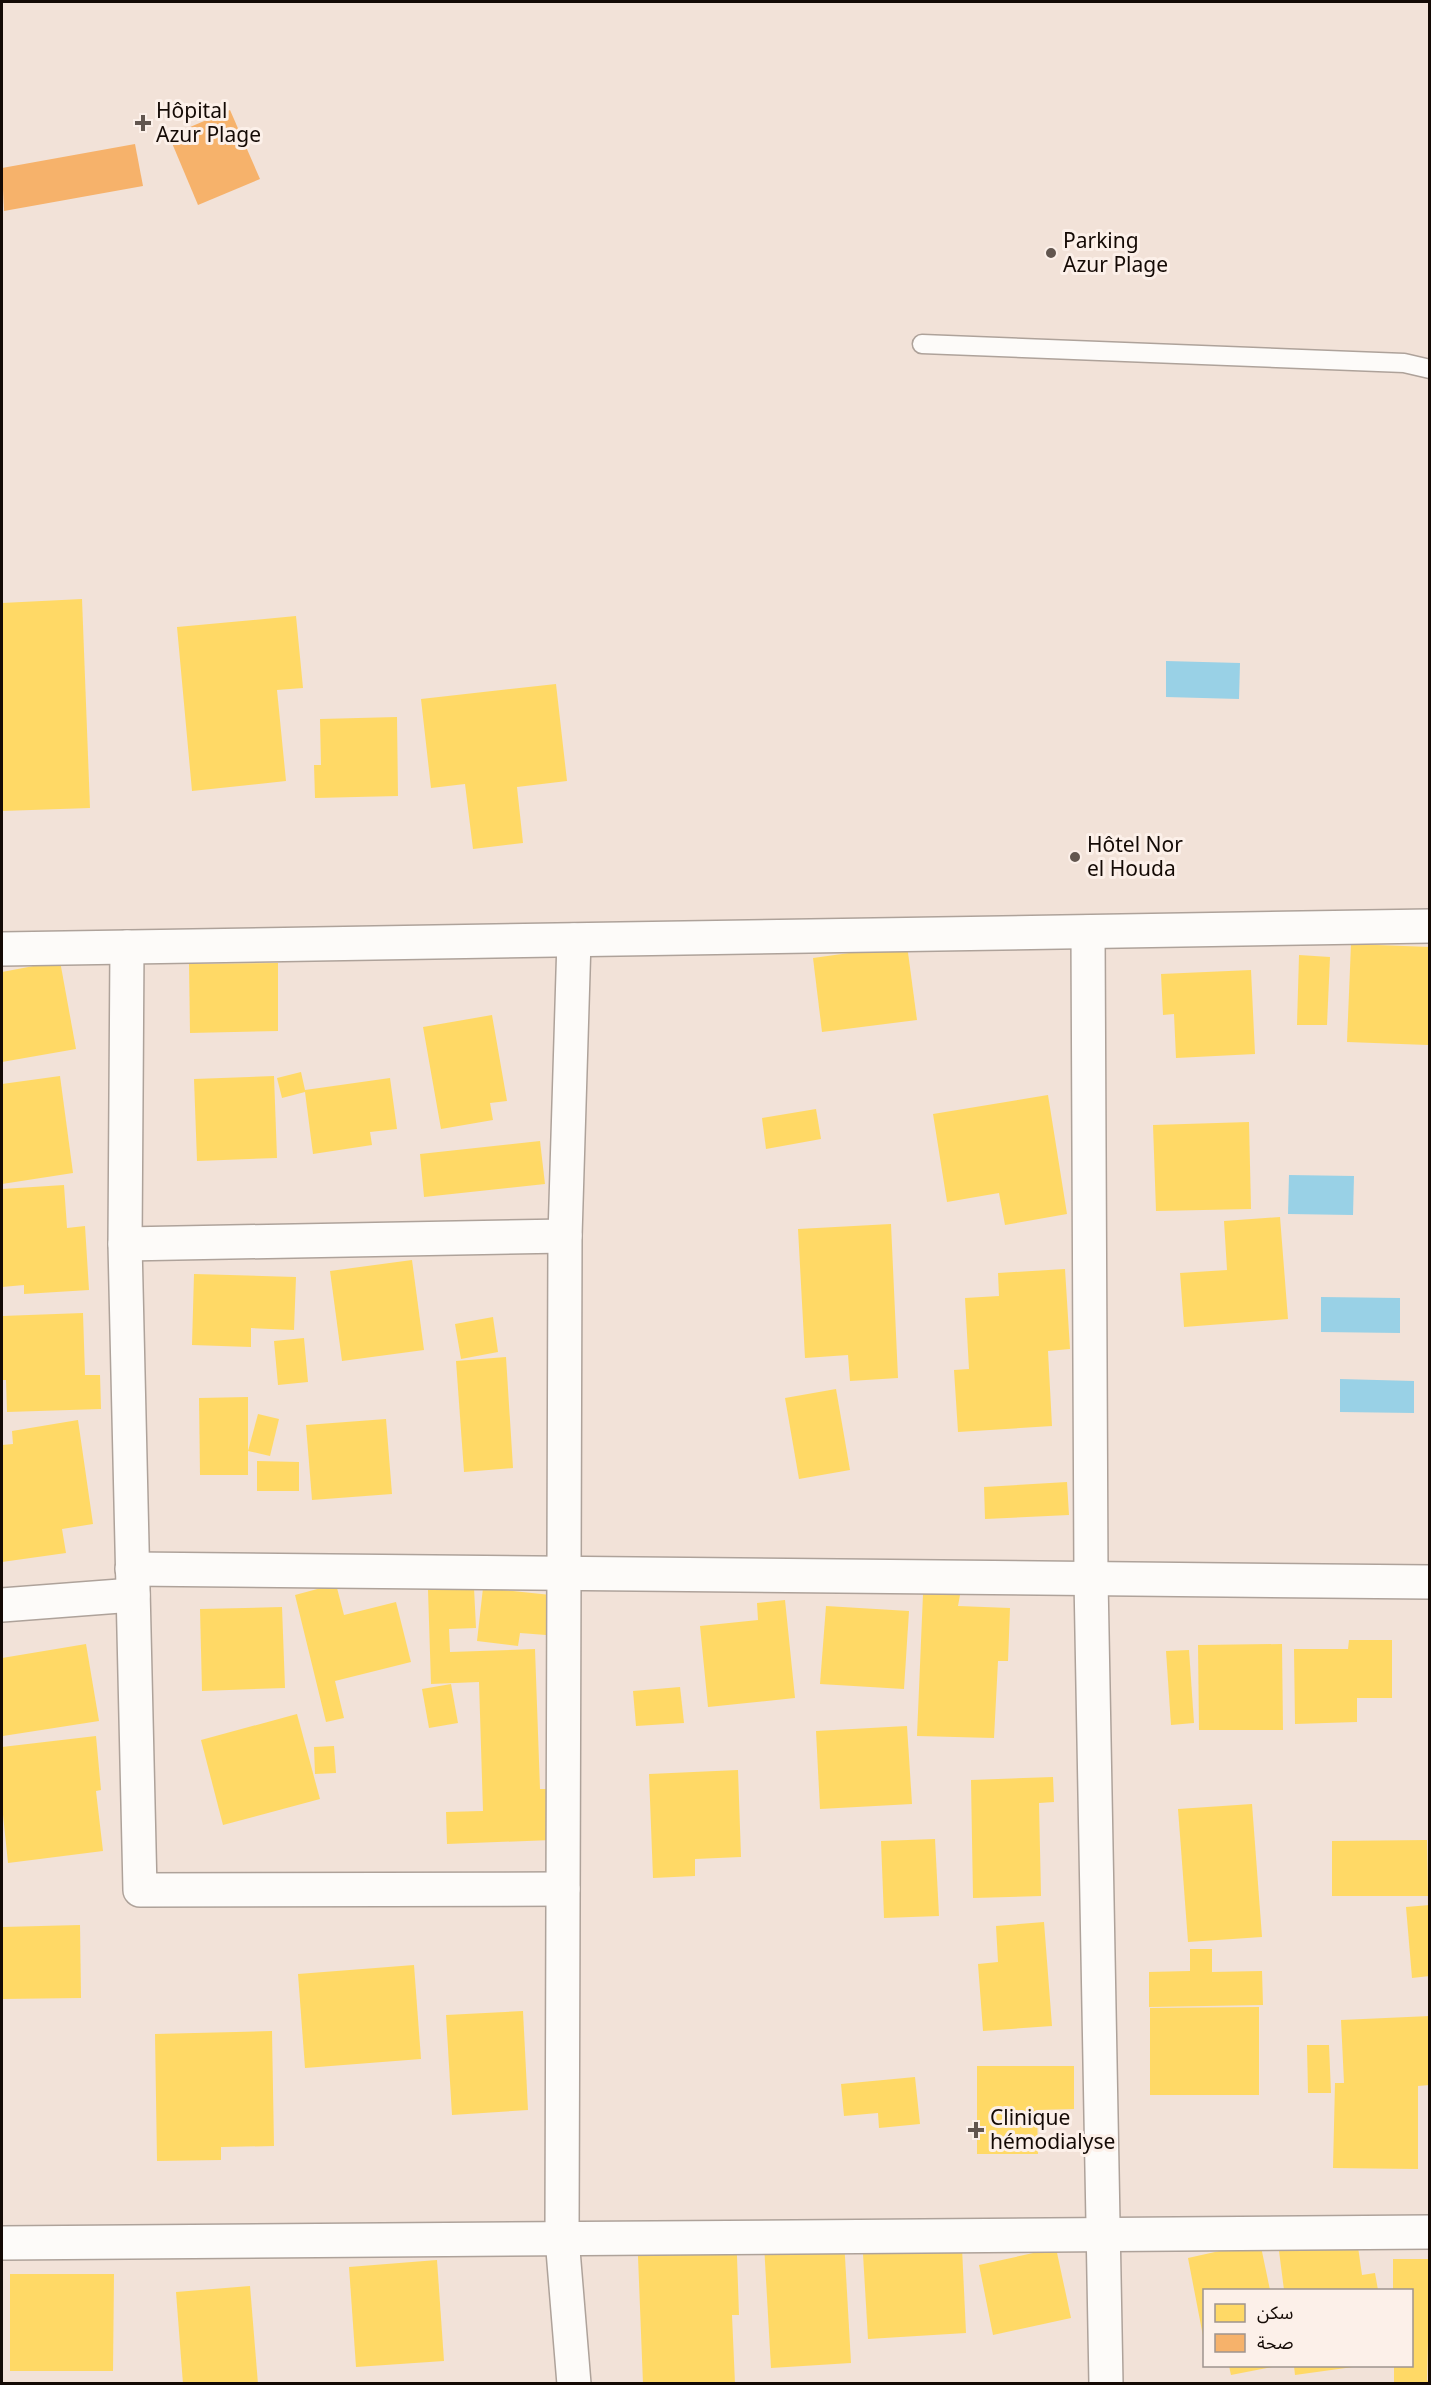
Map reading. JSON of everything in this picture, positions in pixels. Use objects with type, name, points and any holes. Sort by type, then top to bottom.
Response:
[{"type":"street","points":[[2,949],[1430,926]]},
{"type":"street","points":[[1088,932],[1091,1579],[1106,2384]]},
{"type":"street","points":[[574,940],[565,1236],[562,2238],[574,2384]]},
{"type":"street","points":[[127,947],[125,1244],[140,1890],[563,1889]]},
{"type":"street","points":[[125,1244],[565,1236]]},
{"type":"street","points":[[2,1605],[133,1582],[563,1574],[1430,1582]]},
{"type":"street","points":[[2,2243],[1430,2232]]},
{"type":"lane","points":[[922,345],[1404,363],[1430,369]]},
{"type":"water","points":[[1166,661],[1240,663],[1239,699],[1166,697]]},
{"type":"water","points":[[1289,1175],[1354,1176],[1353,1215],[1288,1214]]},
{"type":"water","points":[[1321,1297],[1400,1298],[1400,1333],[1321,1332]]},
{"type":"water","points":[[1340,1379],[1414,1381],[1414,1413],[1340,1412]]},
{"type":"building: سكن","points":[[82,599],[90,808],[2,811],[2,603]]},
{"type":"building: سكن","points":[[296,616],[303,688],[277,690],[286,781],[192,791],[177,627]]},
{"type":"building: سكن","points":[[556,684],[567,781],[517,787],[523,843],[473,849],[465,784],[431,788],[421,699]]},
{"type":"building: سكن","points":[[397,717],[398,796],[315,798],[314,765],[321,765],[320,719]]},
{"type":"building: سكن","points":[[1351,944],[1430,947],[1428,1045],[1347,1042]]},
{"type":"building: سكن","points":[[907,945],[917,1020],[822,1032],[813,958]]},
{"type":"building: سكن","points":[[1299,955],[1330,957],[1327,1025],[1297,1025]]},
{"type":"building: سكن","points":[[60,961],[76,1049],[2,1062],[2,972]]},
{"type":"building: سكن","points":[[278,963],[278,1031],[190,1033],[189,964]]},
{"type":"building: سكن","points":[[1251,970],[1255,1054],[1176,1058],[1174,1014],[1163,1015],[1161,974]]},
{"type":"building: سكن","points":[[492,1015],[507,1101],[490,1103],[493,1120],[441,1129],[423,1027]]},
{"type":"building: سكن","points":[[301,1072],[305,1090],[390,1078],[397,1129],[370,1132],[372,1145],[313,1154],[305,1092],[282,1098],[277,1078]]},
{"type":"building: سكن","points":[[60,1076],[73,1173],[2,1184],[2,1084]]},
{"type":"building: سكن","points":[[274,1076],[277,1158],[197,1161],[194,1079]]},
{"type":"building: سكن","points":[[1048,1095],[1067,1214],[1005,1225],[999,1193],[947,1202],[933,1114]]},
{"type":"building: سكن","points":[[816,1109],[821,1139],[766,1149],[762,1118]]},
{"type":"building: سكن","points":[[1249,1122],[1251,1209],[1156,1211],[1153,1125]]},
{"type":"building: سكن","points":[[540,1141],[545,1184],[424,1197],[420,1154]]},
{"type":"building: سكن","points":[[64,1185],[67,1228],[85,1226],[89,1290],[24,1294],[24,1285],[2,1287],[2,1189]]},
{"type":"building: سكن","points":[[1280,1217],[1288,1319],[1184,1327],[1180,1273],[1227,1270],[1224,1221]]},
{"type":"building: سكن","points":[[891,1224],[898,1378],[850,1381],[848,1355],[805,1358],[798,1229]]},
{"type":"building: سكن","points":[[412,1260],[424,1350],[342,1361],[330,1271]]},
{"type":"building: سكن","points":[[1065,1269],[1070,1349],[1048,1351],[1052,1426],[958,1432],[954,1370],[969,1369],[965,1298],[999,1296],[998,1273]]},
{"type":"building: سكن","points":[[194,1274],[296,1277],[294,1330],[251,1328],[251,1347],[192,1345]]},
{"type":"building: سكن","points":[[83,1313],[85,1375],[100,1375],[101,1409],[7,1412],[6,1380],[2,1380],[2,1316]]},
{"type":"building: سكن","points":[[493,1317],[498,1352],[461,1359],[455,1324]]},
{"type":"building: سكن","points":[[304,1338],[308,1382],[278,1385],[274,1341]]},
{"type":"building: سكن","points":[[506,1357],[513,1468],[464,1472],[456,1361]]},
{"type":"building: سكن","points":[[836,1389],[850,1470],[799,1479],[785,1398]]},
{"type":"building: سكن","points":[[248,1397],[248,1475],[200,1475],[199,1398]]},
{"type":"building: سكن","points":[[258,1414],[279,1419],[270,1456],[248,1451]]},
{"type":"building: سكن","points":[[386,1419],[392,1494],[312,1500],[306,1425]]},
{"type":"building: سكن","points":[[78,1420],[93,1524],[62,1529],[66,1553],[2,1562],[2,1445],[13,1444],[12,1431]]},
{"type":"building: سكن","points":[[257,1461],[299,1462],[299,1491],[257,1491]]},
{"type":"building: سكن","points":[[1067,1482],[1069,1515],[985,1519],[984,1487]]},
{"type":"building: سكن","points":[[336,1584],[344,1615],[396,1602],[411,1662],[335,1681],[344,1718],[326,1722],[295,1595]]},
{"type":"building: سكن","points":[[474,1588],[476,1628],[449,1629],[450,1652],[535,1649],[540,1789],[551,1789],[552,1840],[447,1844],[446,1812],[483,1811],[479,1682],[431,1684],[428,1590]]},
{"type":"building: سكن","points":[[483,1588],[551,1595],[546,1635],[520,1633],[518,1646],[477,1641]]},
{"type":"building: سكن","points":[[923,1594],[960,1595],[958,1606],[1010,1608],[1008,1661],[998,1661],[994,1738],[917,1736]]},
{"type":"building: سكن","points":[[785,1600],[795,1698],[708,1707],[700,1626],[758,1620],[757,1603]]},
{"type":"building: سكن","points":[[826,1606],[909,1611],[904,1689],[820,1684]]},
{"type":"building: سكن","points":[[282,1607],[285,1688],[202,1691],[200,1609]]},
{"type":"building: سكن","points":[[1349,1640],[1392,1640],[1392,1698],[1357,1698],[1357,1722],[1295,1724],[1294,1649],[1348,1649]]},
{"type":"building: سكن","points":[[86,1644],[99,1721],[3,1736],[2,1658]]},
{"type":"building: سكن","points":[[1282,1644],[1283,1730],[1199,1730],[1198,1645]]},
{"type":"building: سكن","points":[[1189,1650],[1194,1723],[1171,1725],[1166,1651]]},
{"type":"building: سكن","points":[[451,1684],[458,1723],[429,1728],[422,1689]]},
{"type":"building: سكن","points":[[680,1687],[684,1723],[636,1726],[633,1691]]},
{"type":"building: سكن","points":[[297,1714],[320,1799],[223,1825],[201,1740]]},
{"type":"building: سكن","points":[[907,1726],[912,1804],[820,1809],[816,1731]]},
{"type":"building: سكن","points":[[96,1736],[101,1790],[96,1791],[103,1851],[8,1863],[2,1805],[2,1747]]},
{"type":"building: سكن","points":[[334,1746],[336,1773],[315,1774],[314,1747]]},
{"type":"building: سكن","points":[[738,1770],[741,1857],[695,1859],[695,1876],[653,1878],[649,1774]]},
{"type":"building: سكن","points":[[1053,1777],[1054,1802],[1039,1803],[1041,1896],[973,1898],[971,1780]]},
{"type":"building: سكن","points":[[1252,1804],[1262,1937],[1188,1942],[1178,1809]]},
{"type":"building: سكن","points":[[935,1839],[939,1916],[884,1918],[881,1841]]},
{"type":"building: سكن","points":[[1427,1840],[1428,1896],[1332,1896],[1332,1841]]},
{"type":"building: سكن","points":[[1430,1905],[1430,1976],[1412,1978],[1406,1907]]},
{"type":"building: سكن","points":[[1044,1922],[1052,2026],[983,2031],[978,1964],[998,1962],[996,1926]]},
{"type":"building: سكن","points":[[80,1925],[81,1998],[2,1999],[2,1927]]},
{"type":"building: سكن","points":[[1190,1949],[1212,1949],[1212,1972],[1262,1971],[1263,2005],[1149,2007],[1149,1972],[1190,1971]]},
{"type":"building: سكن","points":[[414,1965],[421,2059],[305,2068],[298,1974]]},
{"type":"building: سكن","points":[[1259,2007],[1259,2095],[1150,2095],[1150,2008]]},
{"type":"building: سكن","points":[[523,2011],[528,2110],[452,2115],[446,2015]]},
{"type":"building: سكن","points":[[1430,2016],[1430,2085],[1418,2086],[1418,2169],[1333,2168],[1335,2083],[1344,2083],[1341,2020]]},
{"type":"building: سكن","points":[[272,2031],[274,2146],[221,2147],[221,2160],[157,2161],[155,2034]]},
{"type":"building: سكن","points":[[1307,2045],[1329,2045],[1331,2093],[1308,2093]]},
{"type":"building: سكن","points":[[977,2066],[1074,2066],[1074,2109],[1037,2110],[1038,2154],[977,2154]]},
{"type":"building: سكن","points":[[915,2077],[920,2124],[879,2128],[878,2113],[844,2116],[841,2084]]},
{"type":"building: سكن","points":[[736,2227],[739,2315],[732,2315],[735,2384],[643,2384],[637,2231]]},
{"type":"building: سكن","points":[[844,2239],[851,2363],[771,2368],[764,2244]]},
{"type":"building: سكن","points":[[1357,2240],[1362,2275],[1375,2273],[1378,2289],[1284,2289],[1279,2251]]},
{"type":"building: سكن","points":[[1260,2242],[1270,2289],[1203,2289],[1203,2336],[1188,2258]]},
{"type":"building: سكن","points":[[962,2248],[966,2333],[868,2339],[863,2254]]},
{"type":"building: سكن","points":[[1056,2248],[1071,2318],[993,2335],[979,2265]]},
{"type":"building: سكن","points":[[1393,2259],[1430,2259],[1427,2380],[1430,2384],[1394,2384],[1394,2367],[1413,2367],[1413,2289],[1393,2289]]},
{"type":"building: سكن","points":[[437,2260],[444,2361],[356,2367],[349,2267]]},
{"type":"building: سكن","points":[[10,2274],[114,2274],[113,2371],[10,2371]]},
{"type":"building: سكن","points":[[250,2286],[258,2384],[183,2384],[176,2292]]},
{"type":"building: سكن","points":[[1229,2367],[1272,2367],[1231,2375]]},
{"type":"building: سكن","points":[[1294,2367],[1353,2367],[1295,2375]]},
{"type":"building: صحة","points":[[230,110],[260,179],[198,205],[169,136]]},
{"type":"building: صحة","points":[[135,144],[143,186],[4,211],[2,168]]},
{"type":"place","name":"Hôpital Azur Plage","points":[[143,123]]},
{"type":"place","name":"Parking Azur Plage","points":[[1051,253]]},
{"type":"place","name":"Hôtel Nor el Houda","points":[[1075,857]]},
{"type":"place","name":"Clinique hémodialyse","points":[[976,2130]]}]
